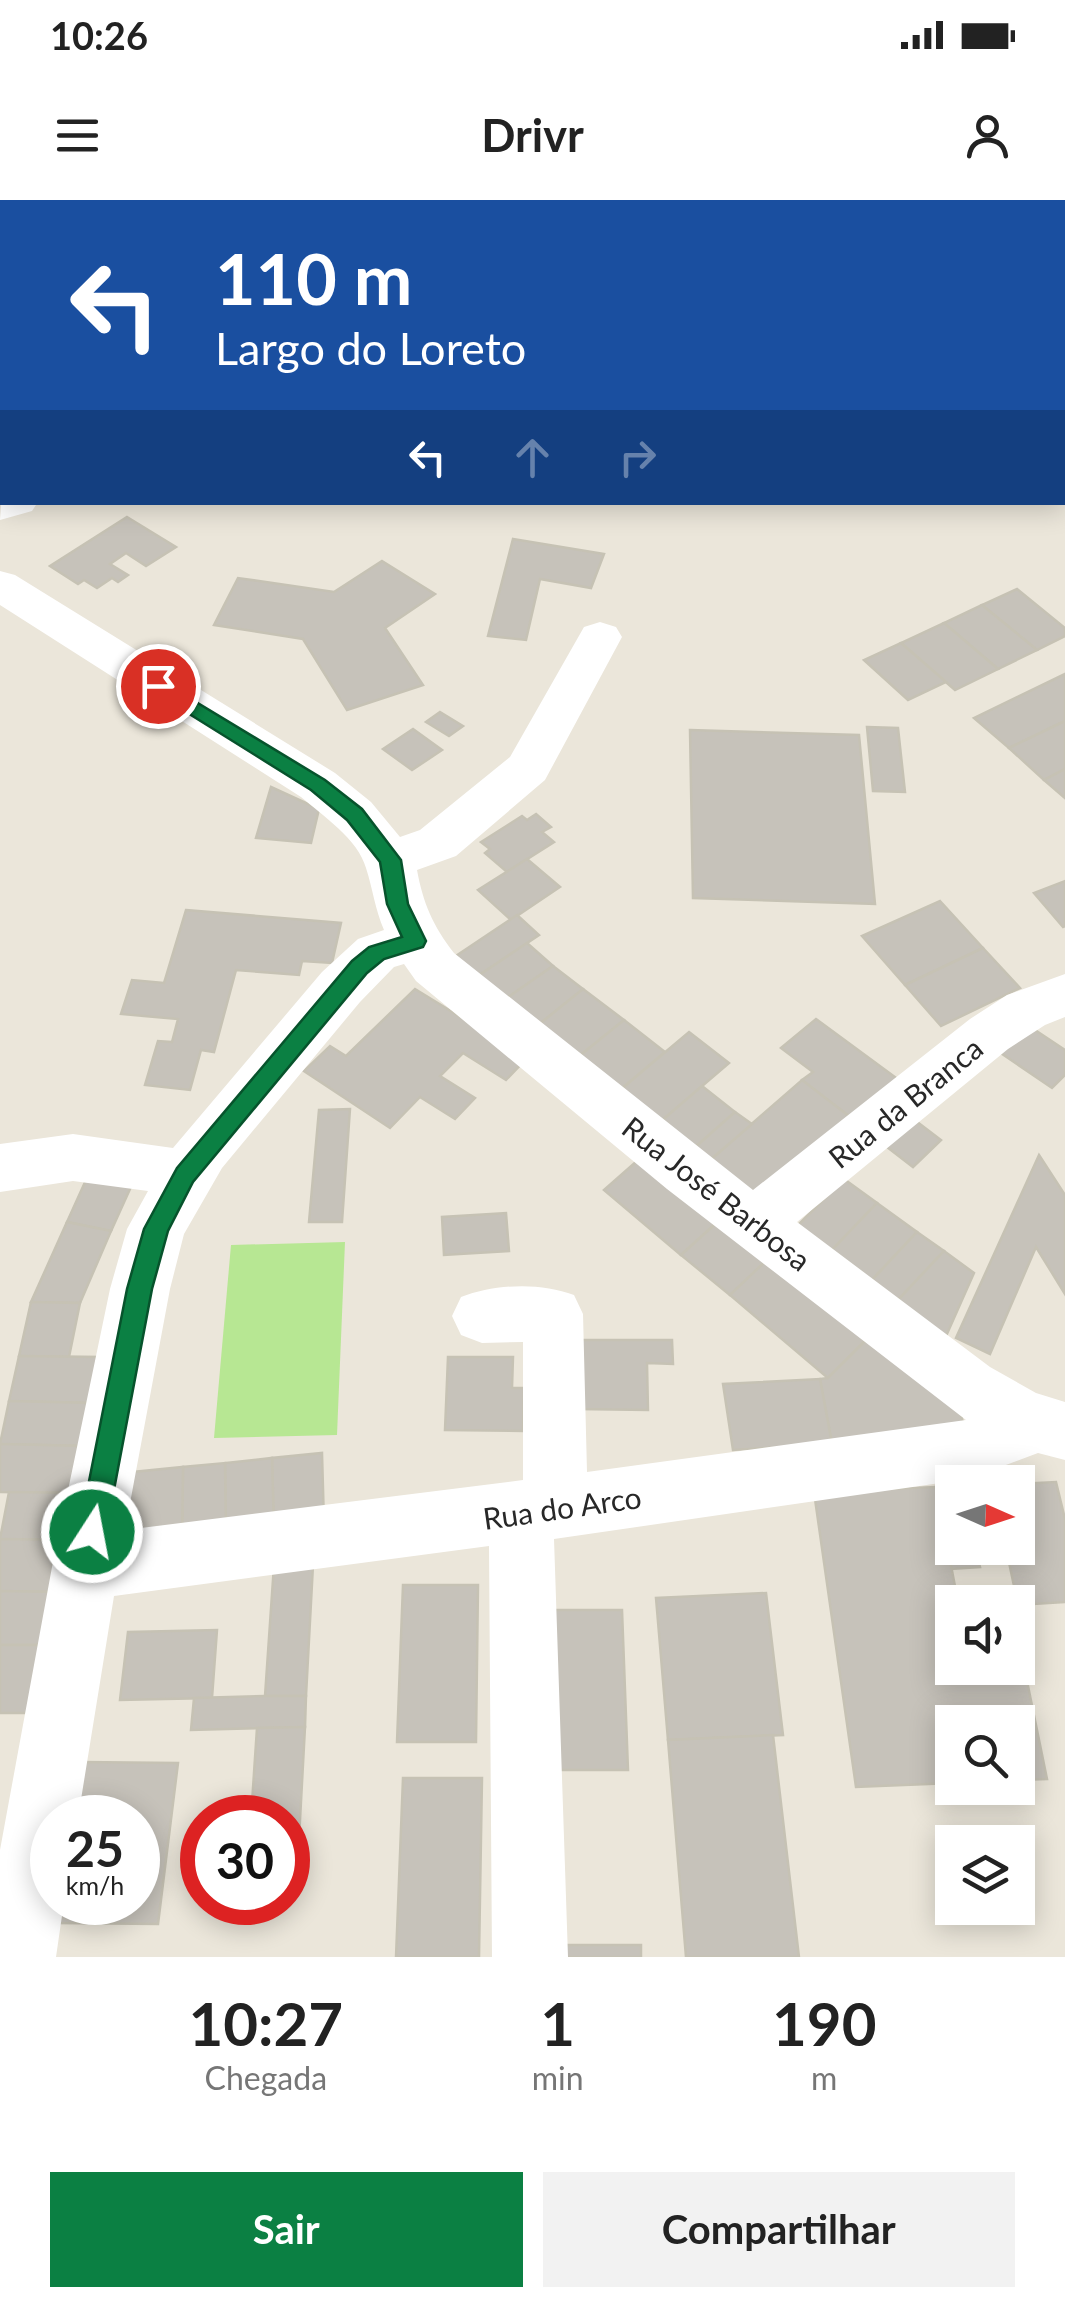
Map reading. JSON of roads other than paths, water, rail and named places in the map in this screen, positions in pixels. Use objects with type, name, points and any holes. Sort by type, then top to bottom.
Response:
[{"type":"street","points":[[0,585],[318,785],[354,814],[390,860],[398,904],[415,941],[376,953],[360,967],[185,1175],[156,1229],[140,1289],[14,1933]]},
{"type":"street","points":[[390,860],[438,843],[528,768],[600,637]]},
{"type":"street","name":"Rua José Barbosa","points":[[415,941],[461,988],[754,1223],[968,1387],[1003,1411],[1050,1428]]},
{"type":"street","name":"Rua da Branca","points":[[754,1223],[989,1034],[1026,1010],[1065,995]]},
{"type":"street","points":[[0,1168],[45,1157],[78,1155],[185,1175]]},
{"type":"street","points":[[482,1316],[553,1314],[538,1510],[530,1957]]},
{"type":"street","name":"Rua do Arco","points":[[86,1567],[538,1510],[968,1448],[1050,1428]]}]
